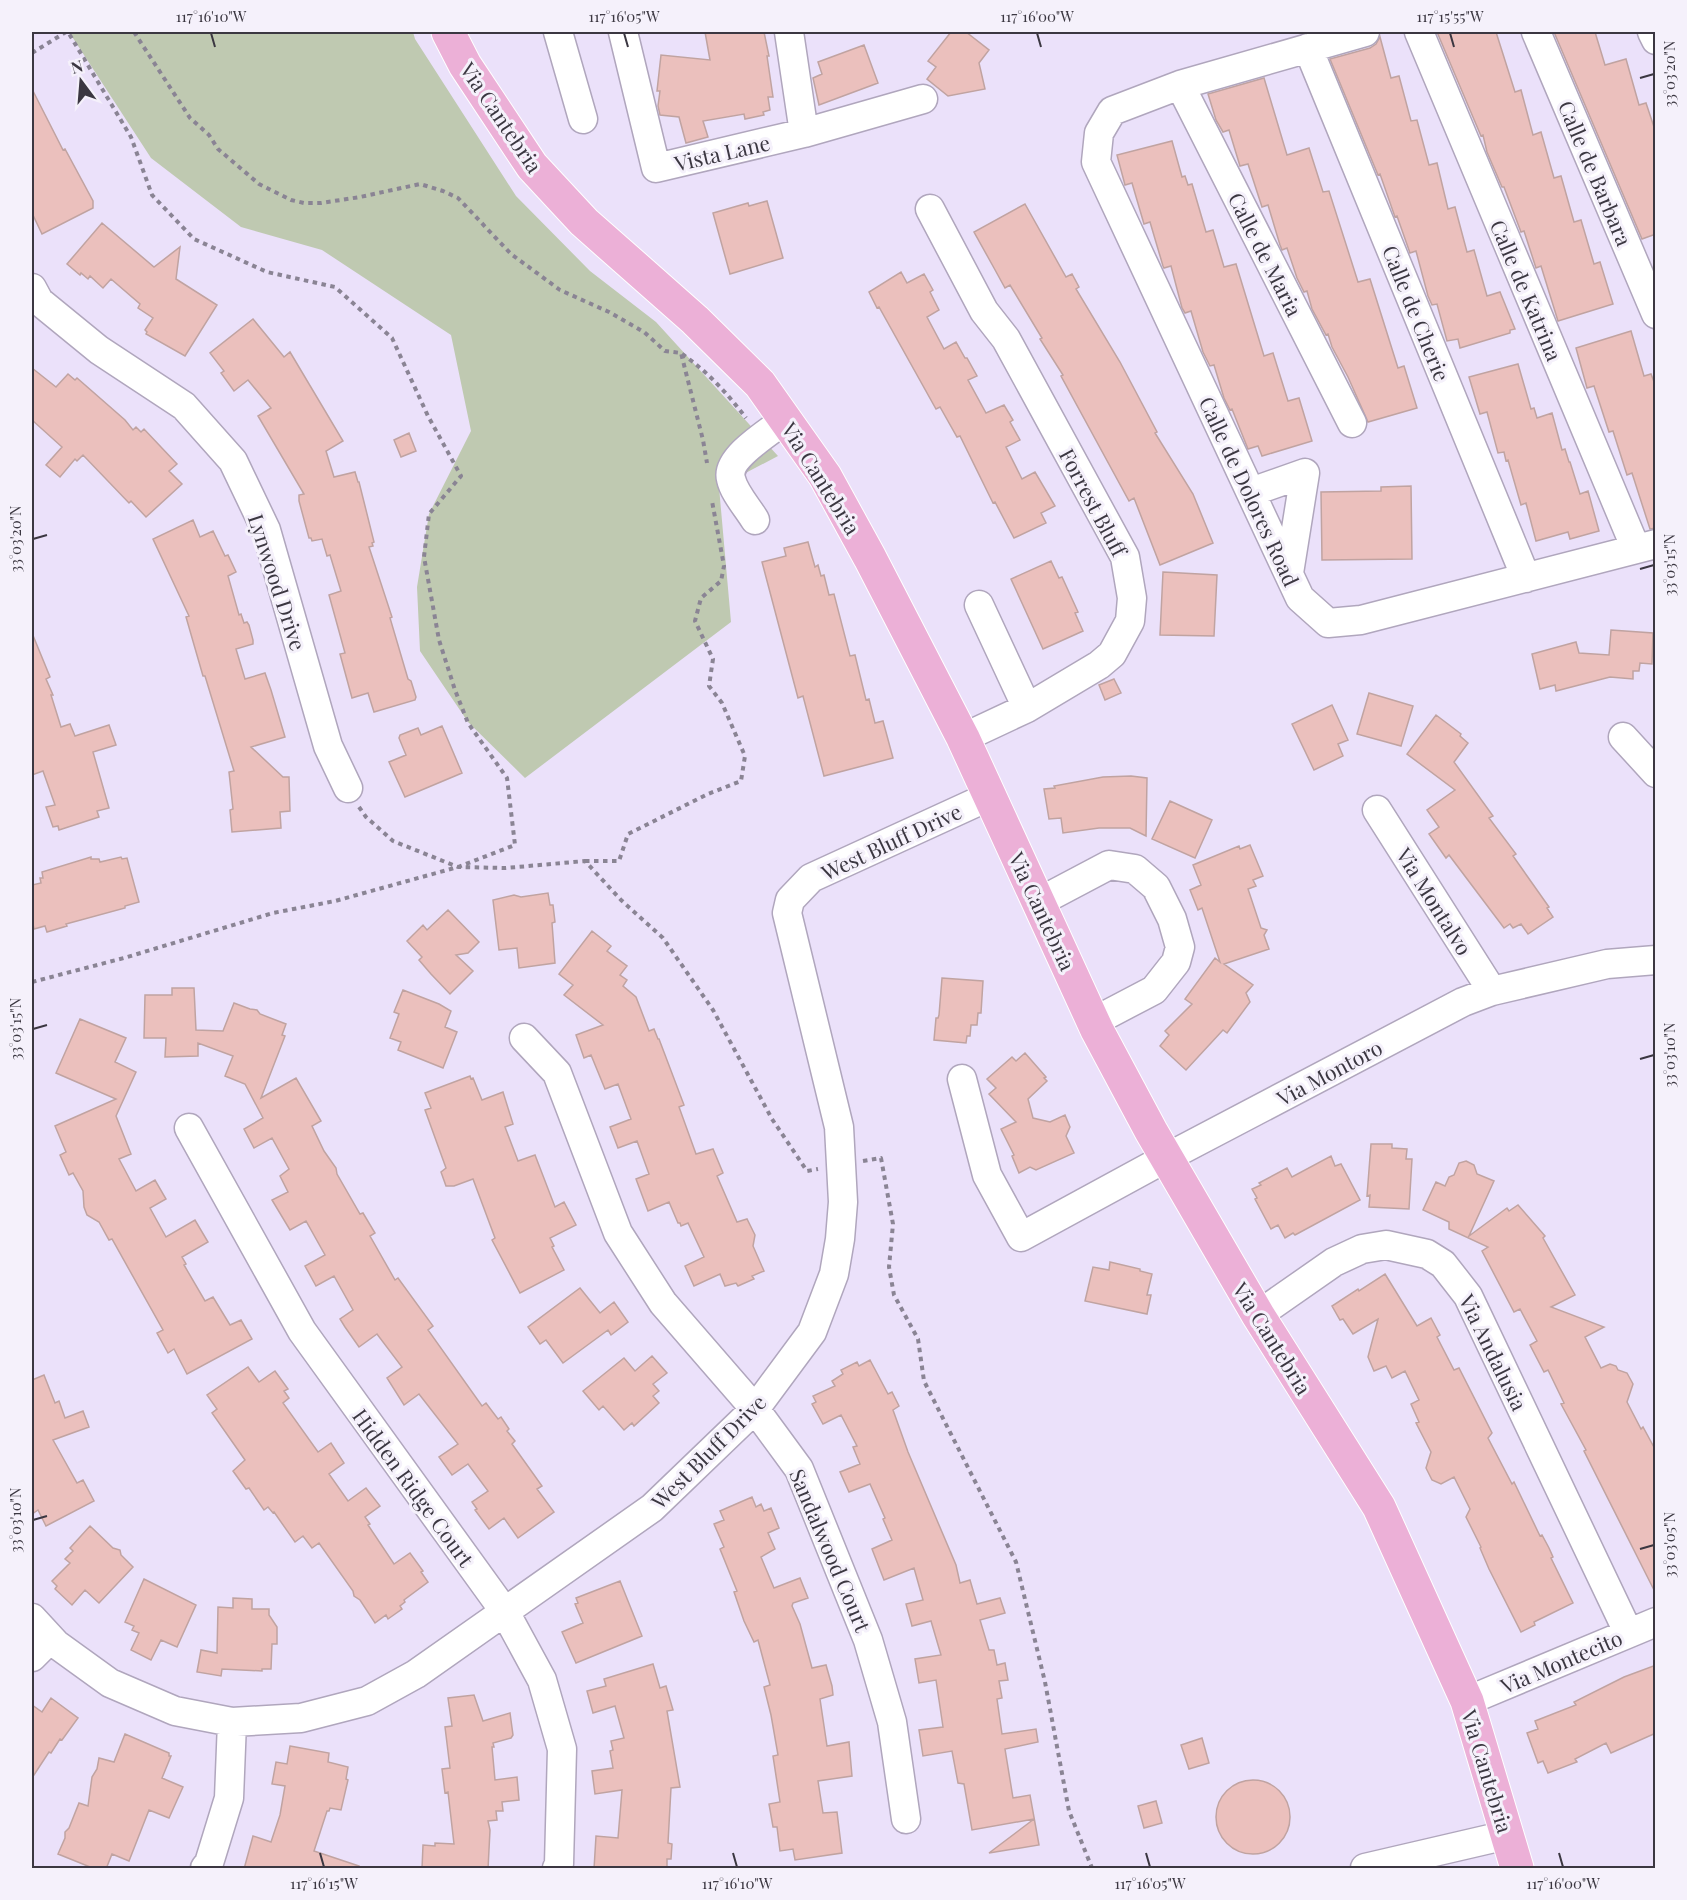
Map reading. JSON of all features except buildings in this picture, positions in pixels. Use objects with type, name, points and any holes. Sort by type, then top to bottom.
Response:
[{"type":"main road","name":"Via Cantebria","points":[[448,32],[465,65],[532,166],[584,222],[695,320],[760,384],[774,429],[830,486],[963,738],[1094,1022],[1166,1158],[1258,1315],[1379,1507],[1467,1701],[1517,1869]]},
{"type":"street","points":[[558,32],[583,119]]},
{"type":"street","name":"Vista Lane","points":[[623,32],[656,168],[804,133],[923,99]]},
{"type":"street","points":[[789,32],[804,133]]},
{"type":"street","name":"Calle de Dolores Road","points":[[1365,32],[1180,85],[1112,111],[1099,133],[1096,162],[1300,598],[1328,623],[1361,620],[1646,547]]},
{"type":"street","name":"Calle de Katrina","points":[[1419,32],[1646,547]]},
{"type":"street","name":"Calle de Barbara","points":[[1536,32],[1656,314]]},
{"type":"street","points":[[1652,32],[1656,40]]},
{"type":"street","name":"Calle de Cherie","points":[[1308,48],[1526,578]]},
{"type":"street","name":"Calle de Maria","points":[[1180,85],[1352,423]]},
{"type":"street","name":"Forrest Bluff","points":[[930,209],[984,311],[1006,339],[1125,557],[1132,598],[1130,621],[1112,654],[1099,665],[1027,708],[963,738]]},
{"type":"street","name":"Lynwood Drive","points":[[32,288],[39,301],[99,350],[184,406],[233,461],[266,530],[328,746],[348,788]]},
{"type":"street","points":[[755,520],[731,482],[730,471],[736,458],[774,429]]},
{"type":"street","points":[[1251,492],[1305,473],[1289,573]]},
{"type":"street","points":[[979,605],[1027,708]]},
{"type":"street","points":[[1623,737],[1656,773]]},
{"type":"street","name":"West Bluff Drive","points":[[38,1638],[110,1683],[175,1711],[232,1722],[301,1718],[367,1701],[416,1674],[652,1508],[755,1409],[812,1332],[834,1274],[843,1202],[840,1127],[787,913],[790,900],[811,878],[990,796]]},
{"type":"street","name":"Via Montalvo","points":[[1377,810],[1492,991]]},
{"type":"street","points":[[1038,902],[1109,865],[1135,869],[1156,887],[1172,919],[1180,947],[1176,962],[1154,990],[1094,1022]]},
{"type":"street","name":"Via Montoro","points":[[962,1079],[987,1175],[1021,1237],[1453,1007],[1492,991],[1607,964],[1656,960]]},
{"type":"street","name":"Sandalwood Court","points":[[524,1038],[556,1073],[618,1233],[663,1303],[755,1409],[799,1469],[868,1640],[892,1722],[906,1819]]},
{"type":"street","name":"Hidden Ridge Court","points":[[189,1128],[302,1331],[505,1612],[542,1680],[562,1749],[557,1869]]},
{"type":"street","name":"Via Andalusia","points":[[1258,1315],[1334,1262],[1362,1249],[1386,1245],[1427,1254],[1443,1264],[1468,1296],[1628,1632]]},
{"type":"street","name":"Via Montecito","points":[[1467,1701],[1656,1622]]},
{"type":"street","points":[[205,1869],[209,1863],[229,1798],[232,1722]]},
{"type":"street","points":[[1365,1869],[1508,1834]]},
{"type":"path","points":[[32,53],[67,32],[131,137],[152,195],[194,239],[267,272],[335,287],[392,338],[428,416],[461,476],[429,514],[424,557],[439,640],[455,690],[468,723],[507,778],[515,845],[458,867],[335,902],[273,913],[124,958],[32,982]]},
{"type":"path","points":[[134,32],[190,118],[209,135],[218,149],[259,184],[291,200],[304,203],[321,203],[360,197],[420,184],[458,198],[511,254],[560,290],[609,312],[645,332],[665,351],[681,353],[699,365],[732,400],[774,429]]},
{"type":"path","points":[[681,353],[705,447],[708,471]]},
{"type":"path","points":[[348,788],[366,817],[393,841],[458,867],[506,868],[585,861],[619,861],[628,834],[708,794],[741,782],[745,756],[722,703],[709,686],[713,658],[695,621],[701,598],[721,581],[724,566],[712,496]]},
{"type":"path","points":[[585,861],[621,900],[663,938],[712,1010],[772,1119],[807,1171],[881,1158],[894,1224],[889,1267],[894,1295],[918,1339],[924,1381],[1016,1562],[1045,1682],[1070,1811],[1092,1869]]},
{"type":"green space","points":[[69,32],[413,32],[415,39],[516,196],[590,271],[656,322],[778,456],[719,487],[731,622],[525,778],[468,722],[420,651],[417,587],[429,514],[471,431],[451,335],[322,250],[241,227],[151,158]]}]
